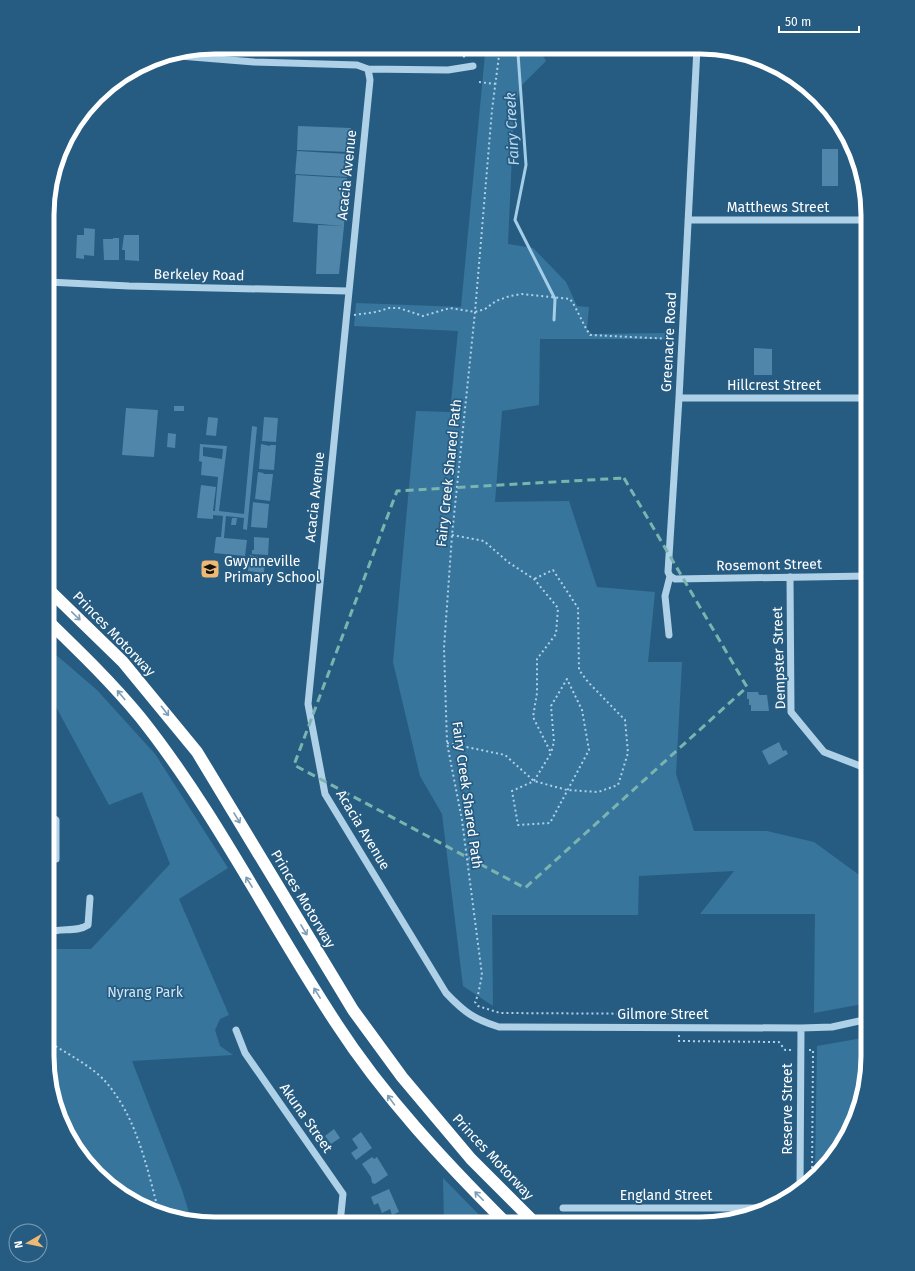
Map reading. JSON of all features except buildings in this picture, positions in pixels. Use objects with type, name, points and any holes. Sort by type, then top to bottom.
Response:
[{"type":"highway","name":"Princes Motorway","points":[[54,595],[123,662],[197,752],[353,1010],[402,1077],[466,1153],[529,1217]]},
{"type":"highway","points":[[54,627],[113,685],[141,718],[171,758],[210,818],[336,1024],[396,1105],[449,1166],[499,1217]]},
{"type":"street","name":"Greenacre Road","points":[[669,635],[665,596],[670,576],[668,572],[679,398],[697,54]]},
{"type":"street","points":[[186,57],[254,62],[357,64],[368,69],[448,70],[473,66]]},
{"type":"street","name":"Acacia Avenue","points":[[368,69],[370,80],[308,704],[326,794],[446,993],[461,1009]]},
{"type":"street","name":"Matthews Street","points":[[688,220],[861,220]]},
{"type":"street","name":"Berkeley Road","points":[[54,282],[129,286],[348,292]]},
{"type":"street","name":"Hillcrest Street","points":[[679,398],[861,398]]},
{"type":"street","name":"Rosemont Street","points":[[670,576],[675,579],[861,576]]},
{"type":"street","name":"Dempster Street","points":[[790,577],[791,712],[824,752],[861,766]]},
{"type":"street","points":[[54,819],[56,820],[56,859]]},
{"type":"street","points":[[54,930],[82,929],[88,925],[90,898]]},
{"type":"street","name":"Gilmore Street","points":[[461,1009],[478,1020],[500,1026],[801,1028],[832,1027],[861,1021]]},
{"type":"street","name":"Reserve Street","points":[[800,1182],[801,1028]]},
{"type":"street","name":"Akuna Street","points":[[236,1030],[245,1053],[343,1194],[341,1217]]},
{"type":"street","name":"England Street","points":[[563,1208],[751,1208]]},
{"type":"path","points":[[462,54],[473,66]]},
{"type":"path","name":"Fairy Creek Shared Path","points":[[499,54],[495,84],[475,312],[452,535],[444,648],[447,743],[462,820],[482,975],[476,1004],[486,1010],[500,1013],[679,1014]]},
{"type":"path","points":[[479,82],[495,84]]},
{"type":"path","points":[[358,315],[389,308],[399,308],[423,316],[450,308],[475,312],[485,309],[496,301],[522,294],[570,299],[578,310],[584,326],[590,335],[682,339]]},
{"type":"path","points":[[452,535],[484,541],[508,562],[534,579],[558,608],[556,634],[537,659],[537,693],[533,717],[551,753]]},
{"type":"path","points":[[447,743],[505,756],[534,781],[567,790],[598,792],[618,785],[628,753],[625,720],[588,682],[579,670],[578,608],[553,570],[534,579]]},
{"type":"path","points":[[567,679],[582,710],[589,750],[550,823],[518,825],[512,791],[534,781],[551,753],[554,742],[551,706],[567,679]]},
{"type":"path","points":[[679,1041],[779,1042],[785,1050]]},
{"type":"path","points":[[54,1045],[74,1057],[104,1081],[125,1108],[138,1142],[157,1206]]},
{"type":"path","points":[[812,1172],[813,1050]]},
{"type":"highlighted area","points":[[624,478],[747,687],[525,888],[294,765],[397,491]]},
{"type":"green space","points":[[485,54],[542,54],[546,61],[521,86],[514,110],[508,244],[533,248],[566,282],[577,306],[589,307],[587,329],[592,334],[667,333],[666,339],[540,339],[539,405],[502,411],[495,502],[569,501],[597,587],[655,592],[648,662],[682,662],[676,774],[694,831],[767,831],[814,842],[861,876],[861,1004],[814,1013],[815,914],[700,914],[734,871],[639,876],[638,915],[492,915],[493,1006],[463,986],[442,814],[420,776],[393,662],[416,411],[450,412],[458,331],[354,326],[356,303],[461,307]]},
{"type":"green space","name":"Nyrang Park","points":[[54,653],[97,690],[155,754],[228,868],[179,899],[229,1015],[220,1019],[215,1030],[220,1046],[233,1055],[132,1061],[182,1190],[190,1215],[174,1212],[144,1200],[117,1184],[101,1170],[81,1145],[66,1117],[59,1097],[55,1077],[54,949],[91,949],[170,864],[142,792],[109,805],[54,703]]},
{"type":"green space","points":[[861,1038],[860,1077],[856,1097],[849,1117],[834,1145],[815,1169],[817,1046]]},
{"type":"green space","points":[[443,1178],[481,1217],[444,1217]]},
{"type":"waterway","name":"Fairy Creek","points":[[518,54],[526,165],[515,220],[555,299],[554,320]]},
{"type":"place","name":"Gwynneville Primary School","points":[[210,569]]}]
